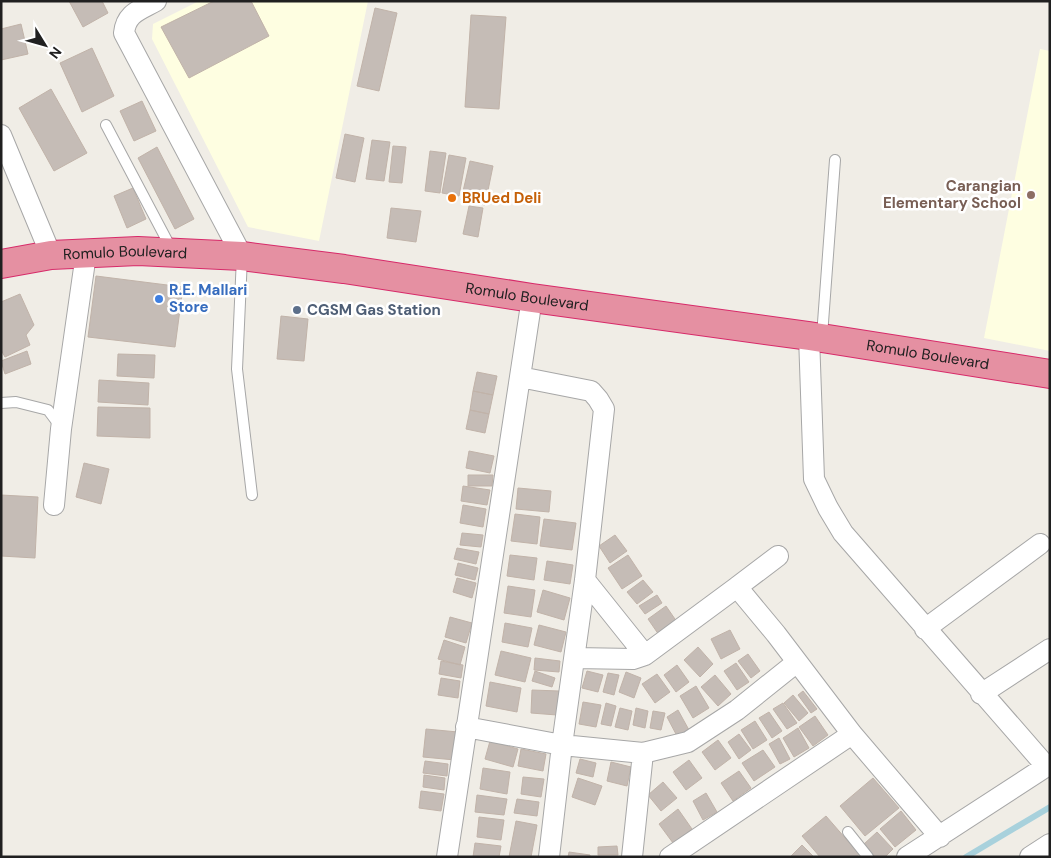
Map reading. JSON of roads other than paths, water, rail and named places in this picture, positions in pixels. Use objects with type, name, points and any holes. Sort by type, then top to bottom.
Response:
[{"type":"highway","name":"Romulo Boulevard","points":[[1,264],[52,255],[138,251],[242,256],[815,337],[1050,374]]},
{"type":"street","points":[[156,1],[131,15],[125,24],[124,33],[242,256]]},
{"type":"street","points":[[1,135],[52,255]]},
{"type":"street","points":[[54,505],[61,426],[86,254]]},
{"type":"street","points":[[447,857],[532,298]]},
{"type":"street","points":[[815,337],[814,479],[828,508],[843,533],[925,629],[981,694],[1048,765],[907,857]]},
{"type":"street","points":[[520,377],[590,391],[598,398],[604,409],[585,580],[562,745],[549,857]]},
{"type":"street","points":[[925,629],[1040,544]]},
{"type":"street","points":[[574,658],[634,659],[645,655],[778,556]]},
{"type":"street","points":[[585,580],[645,655]]},
{"type":"street","points":[[736,587],[776,634],[852,734],[940,837]]},
{"type":"street","points":[[981,694],[1050,649]]},
{"type":"street","points":[[466,727],[562,745],[643,753],[688,742],[737,710],[797,662]]},
{"type":"street","points":[[670,857],[852,734]]},
{"type":"street","points":[[632,857],[643,753]]},
{"type":"street","points":[[1030,857],[1050,844]]},
{"type":"lane","points":[[106,125],[173,253]]},
{"type":"lane","points":[[815,337],[834,160]]},
{"type":"lane","points":[[242,256],[237,369],[252,495]]},
{"type":"lane","points":[[1,403],[16,402],[48,410],[61,426]]},
{"type":"lane","points":[[848,832],[868,857]]},
{"type":"waterway","points":[[966,857],[1050,807]]},
{"type":"place","name":"Carangian Elementary School","points":[[1031,195]]},
{"type":"place","name":"BRUed Deli","points":[[452,198]]},
{"type":"place","name":"R.E. Mallari Store","points":[[159,299]]},
{"type":"place","name":"CGSM Gas Station","points":[[297,310]]}]
